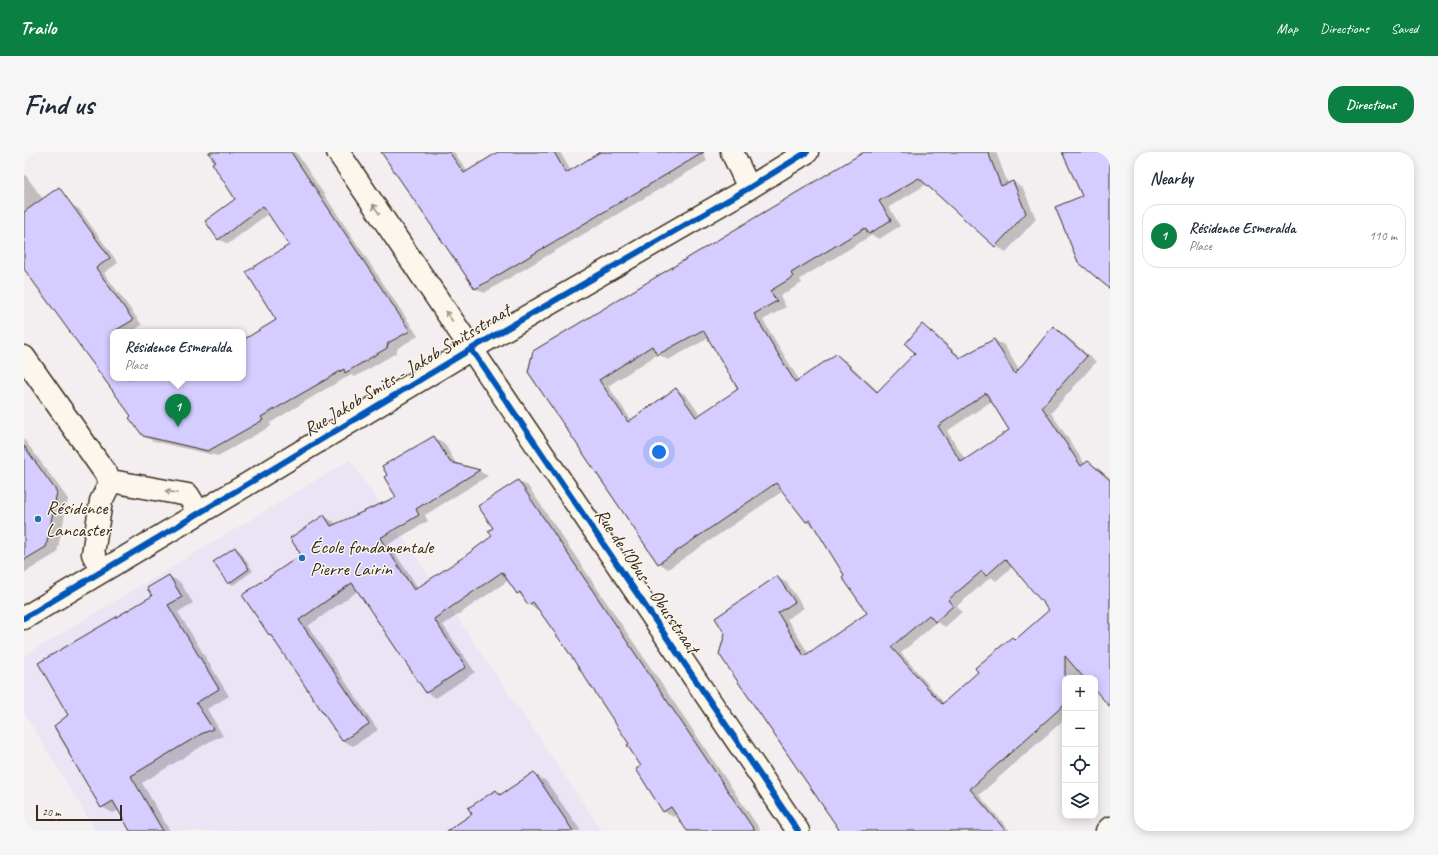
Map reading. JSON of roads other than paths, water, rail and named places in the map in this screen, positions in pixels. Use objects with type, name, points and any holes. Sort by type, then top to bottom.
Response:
[{"type":"street","name":"Rue de l'Obus - Obusstraat","points":[[338,152],[798,831]]},
{"type":"street","points":[[732,152],[749,188]]},
{"type":"street","name":"Rue Jakob Smits - Jakob Smitsstraat","points":[[24,618],[471,349],[749,188],[808,152]]},
{"type":"street","points":[[24,357],[111,481],[188,496],[199,513]]},
{"type":"street","points":[[102,571],[92,554],[101,501],[111,481]]},
{"type":"street","points":[[1107,831],[1110,828]]},
{"type":"place","name":"Résidence Esmeralda","points":[[178,427]]},
{"type":"place","name":"Résidence Lancaster","points":[[38,519]]},
{"type":"place","name":"École fondamentale Pierre Lairin","points":[[302,558]]}]
